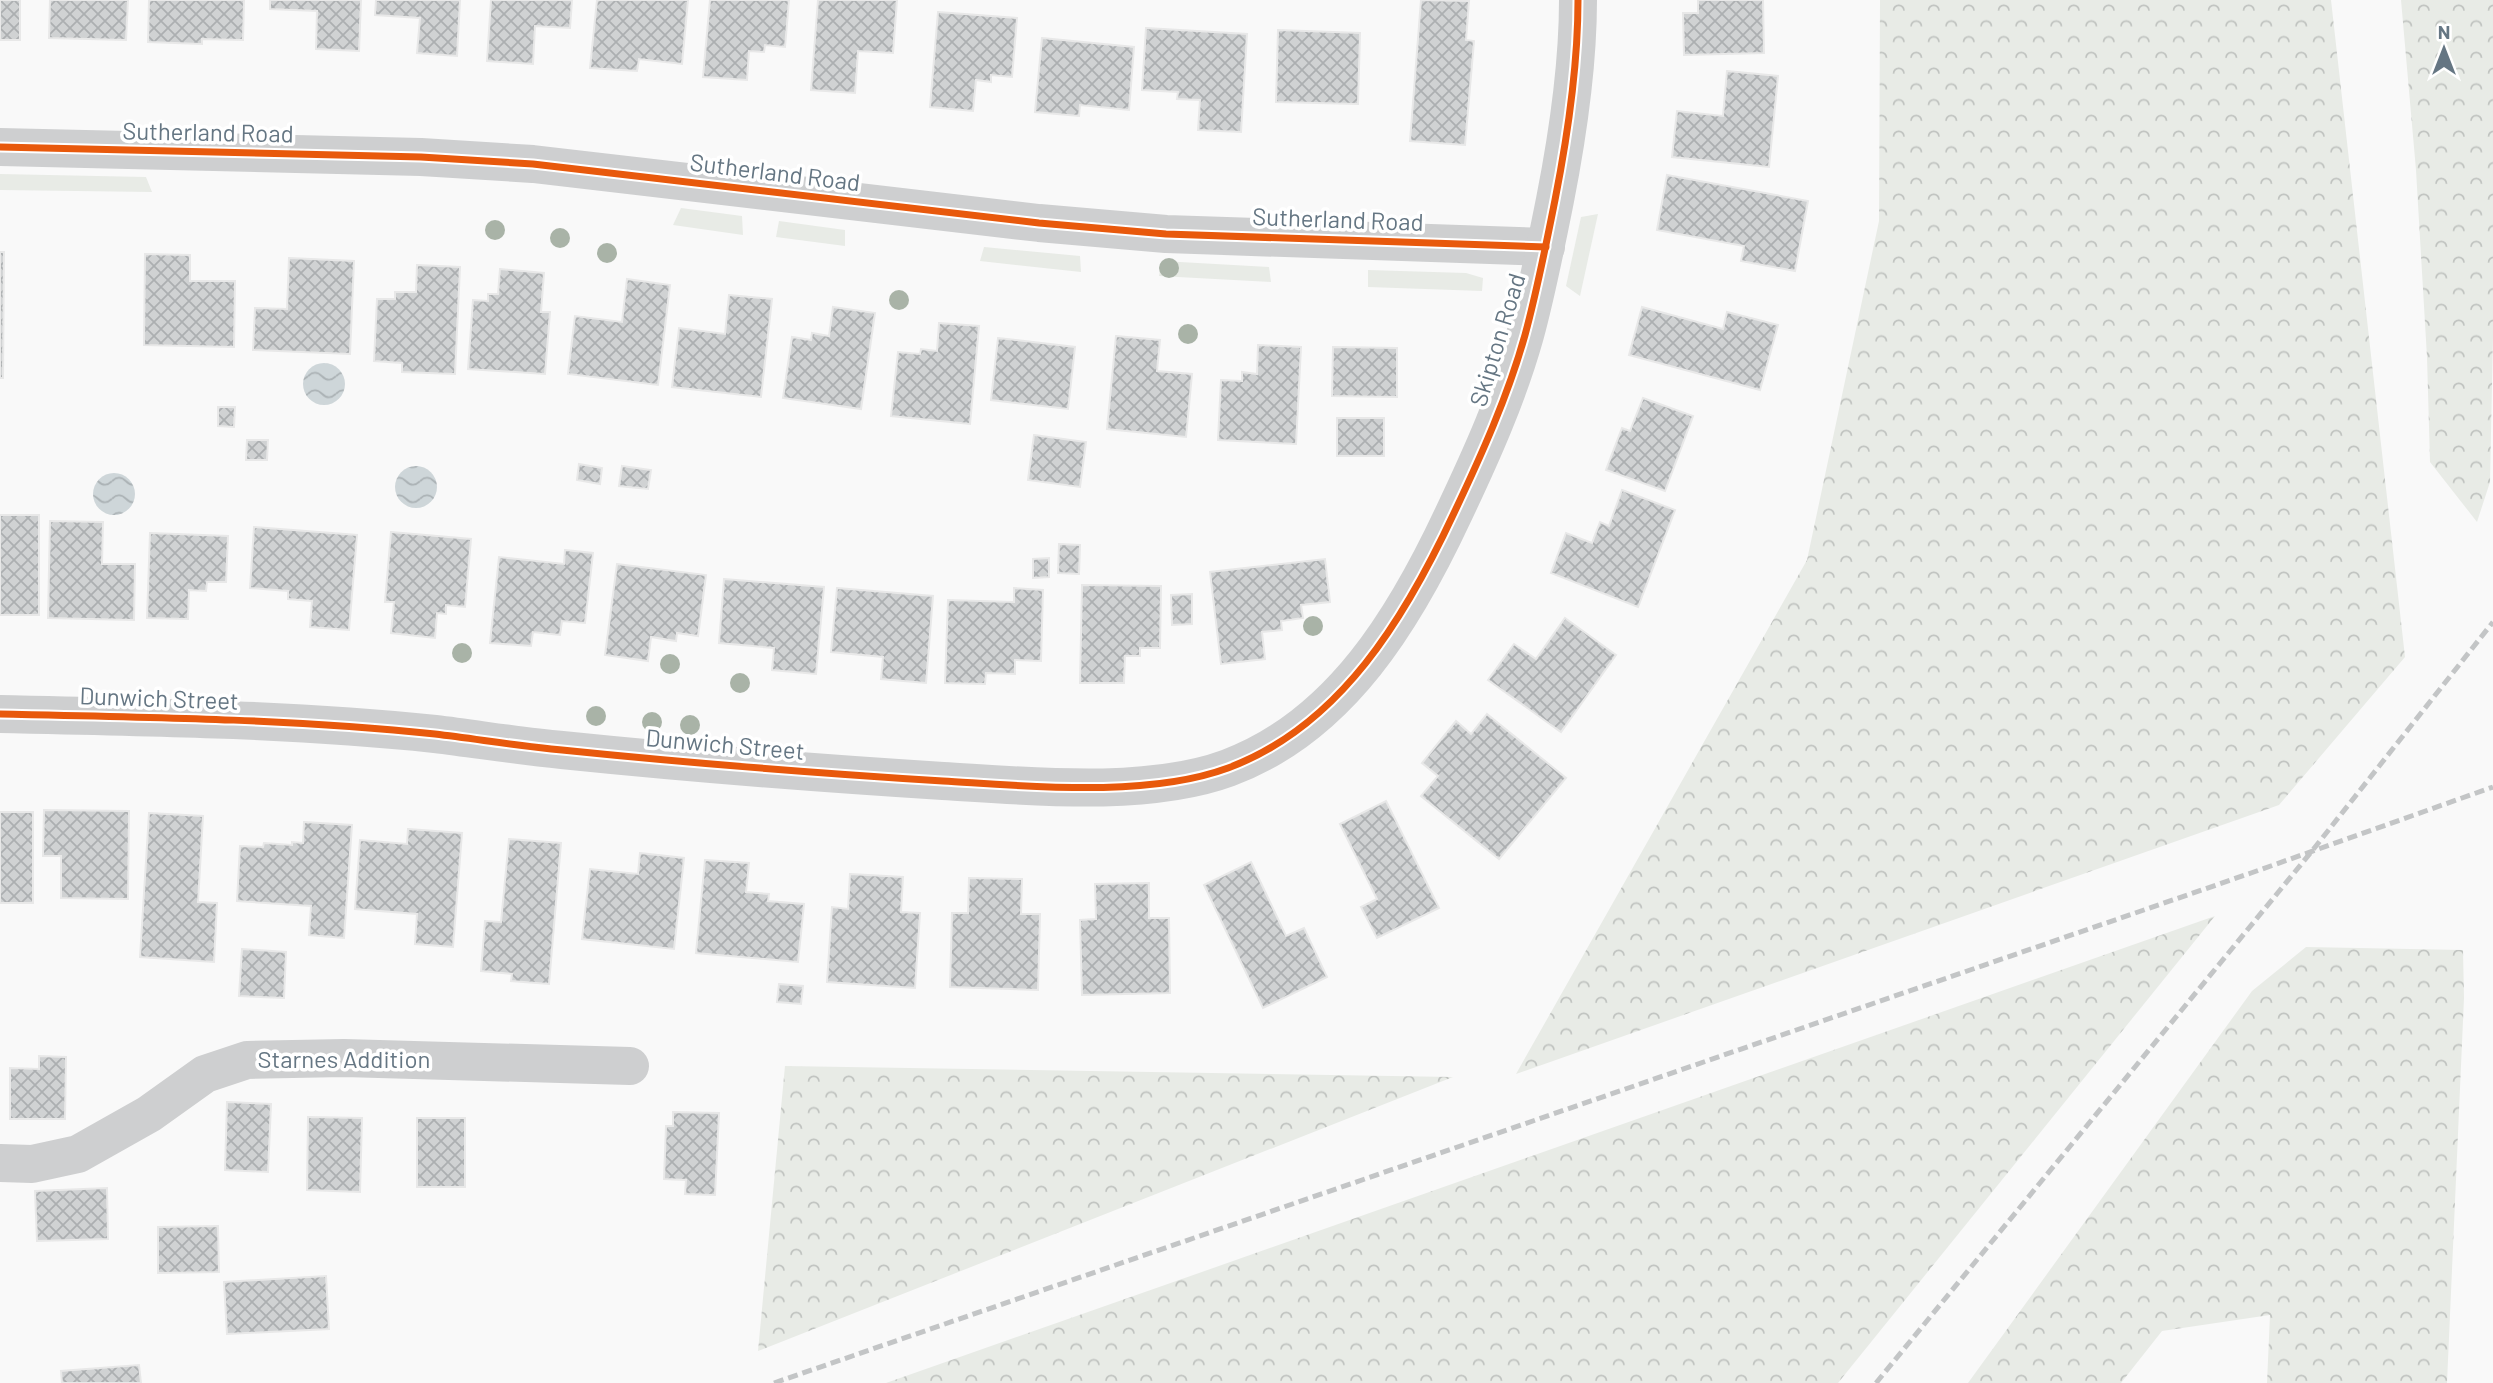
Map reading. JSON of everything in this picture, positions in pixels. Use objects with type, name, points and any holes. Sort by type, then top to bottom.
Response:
[{"type":"street","name":"Skipton Road","points":[[1392,628],[1414,594],[1481,456],[1524,339],[1566,148],[1575,69],[1578,0]]},
{"type":"street","name":"Sutherland Road","points":[[0,146],[421,157],[533,164],[1039,223],[1166,234],[1546,247]]},
{"type":"street","name":"Dunwich Street","points":[[0,715],[152,717],[312,724],[435,734],[556,750],[872,776],[1019,785],[1143,785],[1227,768],[1270,748],[1309,721],[1354,679],[1392,628]]},
{"type":"street","name":"Starnes Addition","points":[[0,1163],[32,1164],[78,1154],[149,1114],[205,1074],[247,1060],[344,1058],[630,1066]]},
{"type":"green space","points":[[1880,0],[2331,0],[2405,657],[2279,805],[1516,1074],[1807,560],[1879,221]]},
{"type":"green space","points":[[2401,0],[2493,0],[2490,482],[2477,522],[2430,462],[2416,170]]},
{"type":"green space","points":[[0,174],[146,177],[152,192],[0,190]]},
{"type":"green space","points":[[681,208],[742,216],[743,235],[673,225]]},
{"type":"green space","points":[[1598,214],[1580,296],[1566,286],[1581,217]]},
{"type":"green space","points":[[779,221],[845,230],[845,246],[776,237]]},
{"type":"green space","points":[[984,247],[1080,256],[1081,272],[980,261]]},
{"type":"green space","points":[[1162,261],[1269,267],[1271,282],[1159,276]]},
{"type":"green space","points":[[1368,270],[1466,273],[1483,278],[1482,291],[1368,287]]},
{"type":"green space","points":[[2215,916],[1838,1383],[886,1383]]},
{"type":"green space","points":[[2306,947],[2463,950],[2464,998],[2447,1383],[2267,1383],[2270,1315],[2162,1331],[2121,1383],[1968,1383],[2252,991]]},
{"type":"green space","points":[[785,1066],[1453,1077],[758,1351]]},
{"type":"water","points":[[324,363],[339,369],[345,384],[339,399],[324,405],[309,399],[303,384],[309,369]]},
{"type":"water","points":[[416,466],[431,472],[437,487],[431,502],[416,508],[401,502],[395,487],[401,472]]},
{"type":"water","points":[[114,473],[129,479],[135,494],[129,509],[114,515],[99,509],[93,494],[99,479]]},
{"type":"building","points":[[0,0],[20,0],[20,40],[0,40]]},
{"type":"building","points":[[50,0],[128,0],[126,40],[49,38]]},
{"type":"building","points":[[149,0],[244,0],[243,40],[202,39],[202,44],[148,42]]},
{"type":"building","points":[[270,0],[361,0],[359,51],[316,49],[317,11],[270,9]]},
{"type":"building","points":[[376,0],[460,0],[457,56],[417,53],[420,18],[375,15]]},
{"type":"building","points":[[491,0],[572,0],[570,28],[535,26],[533,64],[487,61]]},
{"type":"building","points":[[597,0],[688,0],[682,64],[639,59],[637,71],[590,68]]},
{"type":"building","points":[[710,0],[789,0],[785,47],[765,45],[764,52],[749,51],[747,80],[703,77]]},
{"type":"building","points":[[818,0],[897,0],[893,53],[858,51],[855,93],[811,90]]},
{"type":"building","points":[[1421,0],[1469,1],[1466,40],[1474,41],[1465,145],[1410,141]]},
{"type":"building","points":[[1698,0],[1763,0],[1764,53],[1684,55],[1683,13],[1698,13]]},
{"type":"building","points":[[938,12],[1017,18],[1012,77],[991,75],[991,82],[976,80],[973,111],[930,107]]},
{"type":"building","points":[[1146,28],[1247,34],[1241,132],[1198,130],[1200,100],[1177,99],[1178,92],[1142,90]]},
{"type":"building","points":[[1278,30],[1360,33],[1358,104],[1276,102]]},
{"type":"building","points":[[1042,38],[1134,47],[1129,110],[1080,105],[1079,116],[1035,112]]},
{"type":"building","points":[[1727,71],[1778,76],[1769,167],[1672,157],[1677,111],[1723,116]]},
{"type":"building","points":[[1667,175],[1808,201],[1795,271],[1741,261],[1744,246],[1657,230]]},
{"type":"building","points":[[0,252],[4,252],[3,378],[0,378]]},
{"type":"building","points":[[145,254],[190,255],[190,281],[235,281],[234,347],[144,345]]},
{"type":"building","points":[[289,258],[354,261],[350,354],[253,350],[255,308],[287,309]]},
{"type":"building","points":[[417,265],[460,267],[455,374],[402,372],[402,363],[374,361],[377,299],[395,299],[395,292],[416,292]]},
{"type":"building","points":[[500,269],[544,273],[541,312],[550,312],[545,374],[468,369],[473,300],[488,301],[488,294],[498,294]]},
{"type":"building","points":[[627,279],[670,285],[658,385],[568,374],[575,316],[622,322]]},
{"type":"building","points":[[729,295],[772,299],[761,397],[672,387],[679,328],[725,334]]},
{"type":"building","points":[[833,307],[875,313],[861,409],[783,398],[792,337],[811,340],[812,333],[829,336]]},
{"type":"building","points":[[1642,307],[1723,329],[1727,312],[1778,325],[1760,390],[1629,355]]},
{"type":"building","points":[[939,323],[979,326],[970,424],[891,416],[898,352],[920,354],[921,349],[937,351]]},
{"type":"building","points":[[1116,336],[1160,340],[1157,371],[1192,374],[1186,437],[1107,429]]},
{"type":"building","points":[[998,338],[1075,347],[1068,409],[991,400]]},
{"type":"building","points":[[1258,345],[1301,347],[1296,444],[1218,440],[1221,380],[1242,381],[1242,372],[1257,374]]},
{"type":"building","points":[[1333,347],[1397,348],[1397,397],[1332,396]]},
{"type":"building","points":[[1643,398],[1693,416],[1665,491],[1606,470],[1622,428],[1630,431]]},
{"type":"building","points":[[218,407],[235,407],[234,427],[218,426]]},
{"type":"building","points":[[1337,418],[1384,418],[1384,456],[1337,456]]},
{"type":"building","points":[[1034,435],[1086,442],[1080,487],[1028,480]]},
{"type":"building","points":[[247,440],[268,440],[267,460],[246,460]]},
{"type":"building","points":[[579,464],[602,468],[600,484],[577,480]]},
{"type":"building","points":[[622,466],[651,470],[648,489],[619,486]]},
{"type":"building","points":[[1622,490],[1675,510],[1638,607],[1551,573],[1566,533],[1592,543],[1600,522],[1609,526]]},
{"type":"building","points":[[0,515],[39,515],[39,615],[0,615]]},
{"type":"building","points":[[50,521],[103,522],[102,564],[135,564],[134,620],[48,618]]},
{"type":"building","points":[[254,527],[357,535],[349,630],[310,627],[312,601],[288,599],[288,591],[250,588]]},
{"type":"building","points":[[391,532],[471,539],[465,607],[446,605],[446,614],[437,613],[435,638],[391,633],[394,602],[385,602]]},
{"type":"building","points":[[150,533],[228,536],[226,582],[207,582],[206,591],[189,590],[188,619],[147,618]]},
{"type":"building","points":[[1059,544],[1080,545],[1079,574],[1058,573]]},
{"type":"building","points":[[565,550],[593,553],[585,623],[562,621],[560,635],[533,632],[531,646],[490,643],[499,557],[564,564]]},
{"type":"building","points":[[1049,558],[1049,577],[1033,578],[1033,559]]},
{"type":"building","points":[[1325,559],[1330,602],[1301,605],[1303,618],[1281,621],[1282,630],[1262,632],[1265,659],[1221,664],[1210,572]]},
{"type":"building","points":[[617,564],[706,575],[698,636],[677,633],[676,641],[651,637],[648,661],[605,655]]},
{"type":"building","points":[[724,579],[824,587],[816,674],[772,670],[774,648],[719,643]]},
{"type":"building","points":[[1082,585],[1161,586],[1160,648],[1140,648],[1140,656],[1125,656],[1124,683],[1080,683]]},
{"type":"building","points":[[837,588],[933,596],[926,683],[881,679],[883,657],[831,652]]},
{"type":"building","points":[[1014,588],[1043,590],[1041,661],[1015,660],[1015,674],[986,673],[985,684],[945,683],[948,600],[1014,602]]},
{"type":"building","points":[[1192,594],[1192,624],[1172,625],[1171,595]]},
{"type":"building","points":[[1565,618],[1616,655],[1561,732],[1488,680],[1514,644],[1536,659]]},
{"type":"building","points":[[1487,714],[1566,778],[1499,859],[1421,796],[1438,776],[1422,763],[1456,721],[1471,734]]},
{"type":"building","points":[[1386,801],[1439,908],[1377,938],[1361,907],[1377,899],[1340,824]]},
{"type":"building","points":[[44,810],[129,811],[128,899],[61,898],[61,856],[43,856]]},
{"type":"building","points":[[0,812],[33,812],[33,903],[0,903]]},
{"type":"building","points":[[149,813],[203,816],[198,902],[217,903],[214,962],[140,957]]},
{"type":"building","points":[[304,822],[352,825],[344,938],[309,935],[311,906],[237,901],[240,846],[303,843]]},
{"type":"building","points":[[408,829],[462,833],[453,947],[415,944],[417,914],[355,909],[360,840],[407,844]]},
{"type":"building","points":[[509,839],[561,843],[549,984],[511,981],[512,974],[481,971],[485,921],[501,922]]},
{"type":"building","points":[[640,853],[684,858],[674,949],[582,939],[590,869],[638,874]]},
{"type":"building","points":[[705,860],[749,863],[746,892],[769,894],[768,901],[804,904],[798,962],[696,953]]},
{"type":"building","points":[[1251,862],[1286,936],[1304,928],[1327,977],[1263,1008],[1204,885]]},
{"type":"building","points":[[850,874],[903,877],[901,912],[920,913],[915,988],[827,982],[832,907],[848,909]]},
{"type":"building","points":[[969,878],[1022,879],[1021,914],[1040,914],[1038,990],[950,987],[952,913],[968,913]]},
{"type":"building","points":[[1149,883],[1149,918],[1169,918],[1170,993],[1082,995],[1080,920],[1096,919],[1095,884]]},
{"type":"building","points":[[242,949],[286,952],[284,998],[239,996]]},
{"type":"building","points":[[779,984],[803,986],[801,1004],[777,1002]]},
{"type":"building","points":[[39,1056],[66,1057],[65,1119],[10,1119],[10,1068],[39,1069]]},
{"type":"building","points":[[227,1102],[271,1104],[268,1172],[225,1170]]},
{"type":"building","points":[[673,1112],[719,1113],[715,1195],[685,1194],[686,1180],[664,1179],[666,1126],[673,1126]]},
{"type":"building","points":[[308,1117],[362,1118],[360,1192],[307,1190]]},
{"type":"building","points":[[417,1118],[465,1118],[465,1187],[417,1187]]},
{"type":"building","points":[[107,1188],[108,1239],[37,1241],[35,1191]]},
{"type":"building","points":[[218,1226],[219,1272],[158,1273],[158,1227]]},
{"type":"building","points":[[326,1276],[329,1329],[227,1334],[224,1282]]},
{"type":"building","points":[[139,1365],[141,1383],[62,1383],[61,1371]]},
{"type":"railway","points":[[1876,1383],[2312,851],[2493,622]]},
{"type":"railway","points":[[774,1383],[2493,787]]},
{"type":"cycle path","points":[[0,714],[327,725],[704,763],[1049,787],[1125,787],[1196,777],[1228,768],[1268,749],[1304,725],[1337,696],[1365,663],[1414,590],[1474,470],[1511,381],[1537,285],[1568,126],[1578,0]]},
{"type":"cycle path","points":[[0,147],[421,157],[533,164],[1039,223],[1166,234],[1546,247]]}]
